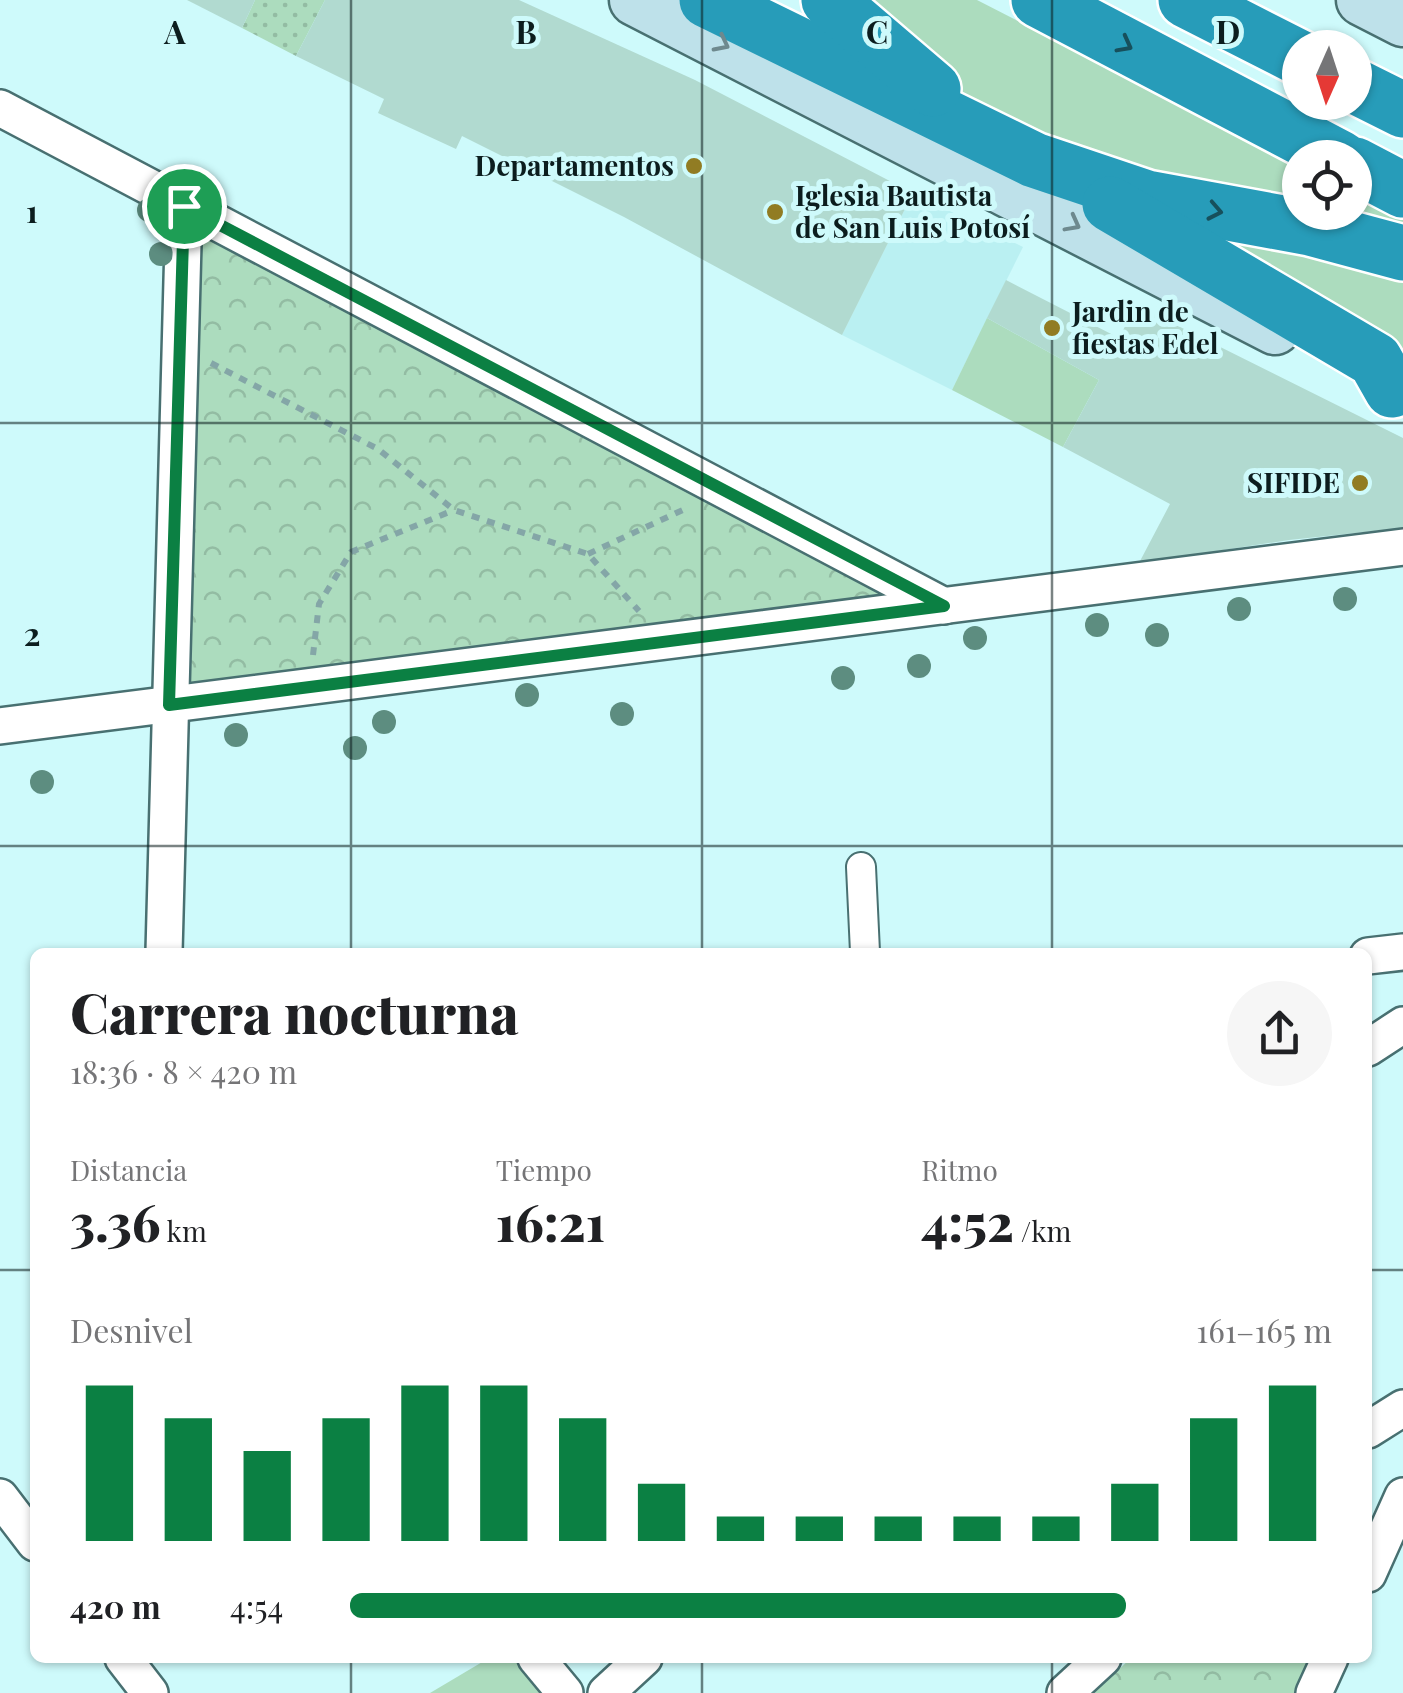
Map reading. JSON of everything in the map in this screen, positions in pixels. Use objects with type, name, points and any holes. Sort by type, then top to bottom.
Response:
[{"type":"highway","points":[[707,0],[1034,160],[1146,198],[1310,228],[1403,253]]},
{"type":"highway","points":[[829,0],[947,101],[1034,160],[1375,360],[1398,393]]},
{"type":"highway","points":[[1039,0],[1306,140]]},
{"type":"highway","points":[[1186,0],[1282,48]]},
{"type":"highway","points":[[1216,0],[1282,45]]},
{"type":"highway","points":[[1372,94],[1403,110]]},
{"type":"highway","points":[[1372,174],[1403,190]]},
{"type":"main road","points":[[635,0],[1398,393]]},
{"type":"main road","points":[[1362,0],[1403,21]]},
{"type":"street","points":[[0,108],[944,606]]},
{"type":"street","points":[[164,948],[184,206]]},
{"type":"street","points":[[0,726],[1403,548]]},
{"type":"street","points":[[861,867],[865,948]]},
{"type":"street","points":[[1372,956],[1403,952]]},
{"type":"street","points":[[1372,1045],[1403,1025]]},
{"type":"street","points":[[1372,1427],[1403,1408]]},
{"type":"street","points":[[1372,1565],[1403,1496]]},
{"type":"street","points":[[0,1498],[30,1537]]},
{"type":"street","points":[[127,1663],[150,1693]]},
{"type":"street","points":[[540,1663],[565,1693]]},
{"type":"street","points":[[606,1693],[639,1663]]},
{"type":"street","points":[[1065,1693],[1098,1663]]},
{"type":"street","points":[[1314,1693],[1328,1663]]},
{"type":"path","points":[[180,347],[378,449],[454,510],[588,554],[666,641]]},
{"type":"path","points":[[588,554],[724,491]]},
{"type":"path","points":[[308,687],[320,604],[351,552],[454,510]]},
{"type":"shaded area","points":[[913,193],[1023,247],[952,390],[842,335]]},
{"type":"green space","points":[[255,0],[325,0],[296,56],[242,28]]},
{"type":"green space","points":[[821,0],[977,0],[1282,157],[1282,218],[920,93]]},
{"type":"green space","points":[[1372,203],[1403,219],[1403,253],[1317,230],[1372,230]]},
{"type":"green space","points":[[184,206],[944,606],[169,705]]},
{"type":"green space","points":[[1140,217],[1403,263],[1403,364]]},
{"type":"green space","points":[[987,318],[1099,380],[1063,447],[952,390]]},
{"type":"green space","points":[[481,1663],[540,1663],[565,1693],[430,1693]]},
{"type":"green space","points":[[1126,1663],[1316,1663],[1303,1693],[1094,1693]]},
{"type":"building","points":[[187,0],[255,0],[242,28]]},
{"type":"building","points":[[325,0],[519,0],[695,80],[913,193],[842,335],[624,217],[462,136],[456,149],[378,113],[384,99],[296,56]]},
{"type":"building","points":[[1006,280],[1119,338],[1136,305],[1403,438],[1403,528],[1289,540],[1139,563],[1170,504],[1063,447],[1099,380],[987,318]]},
{"type":"place","name":"Departamentos","points":[[694,166]]},
{"type":"place","name":"Iglesia Bautista de San Luis Potosí","points":[[775,212]]},
{"type":"place","name":"Jardin de fiestas Edel","points":[[1052,328]]},
{"type":"place","name":"SIFIDE","points":[[1360,483]]},
{"type":"route","points":[[184,206],[724,491],[944,606],[169,705],[184,206]]}]
